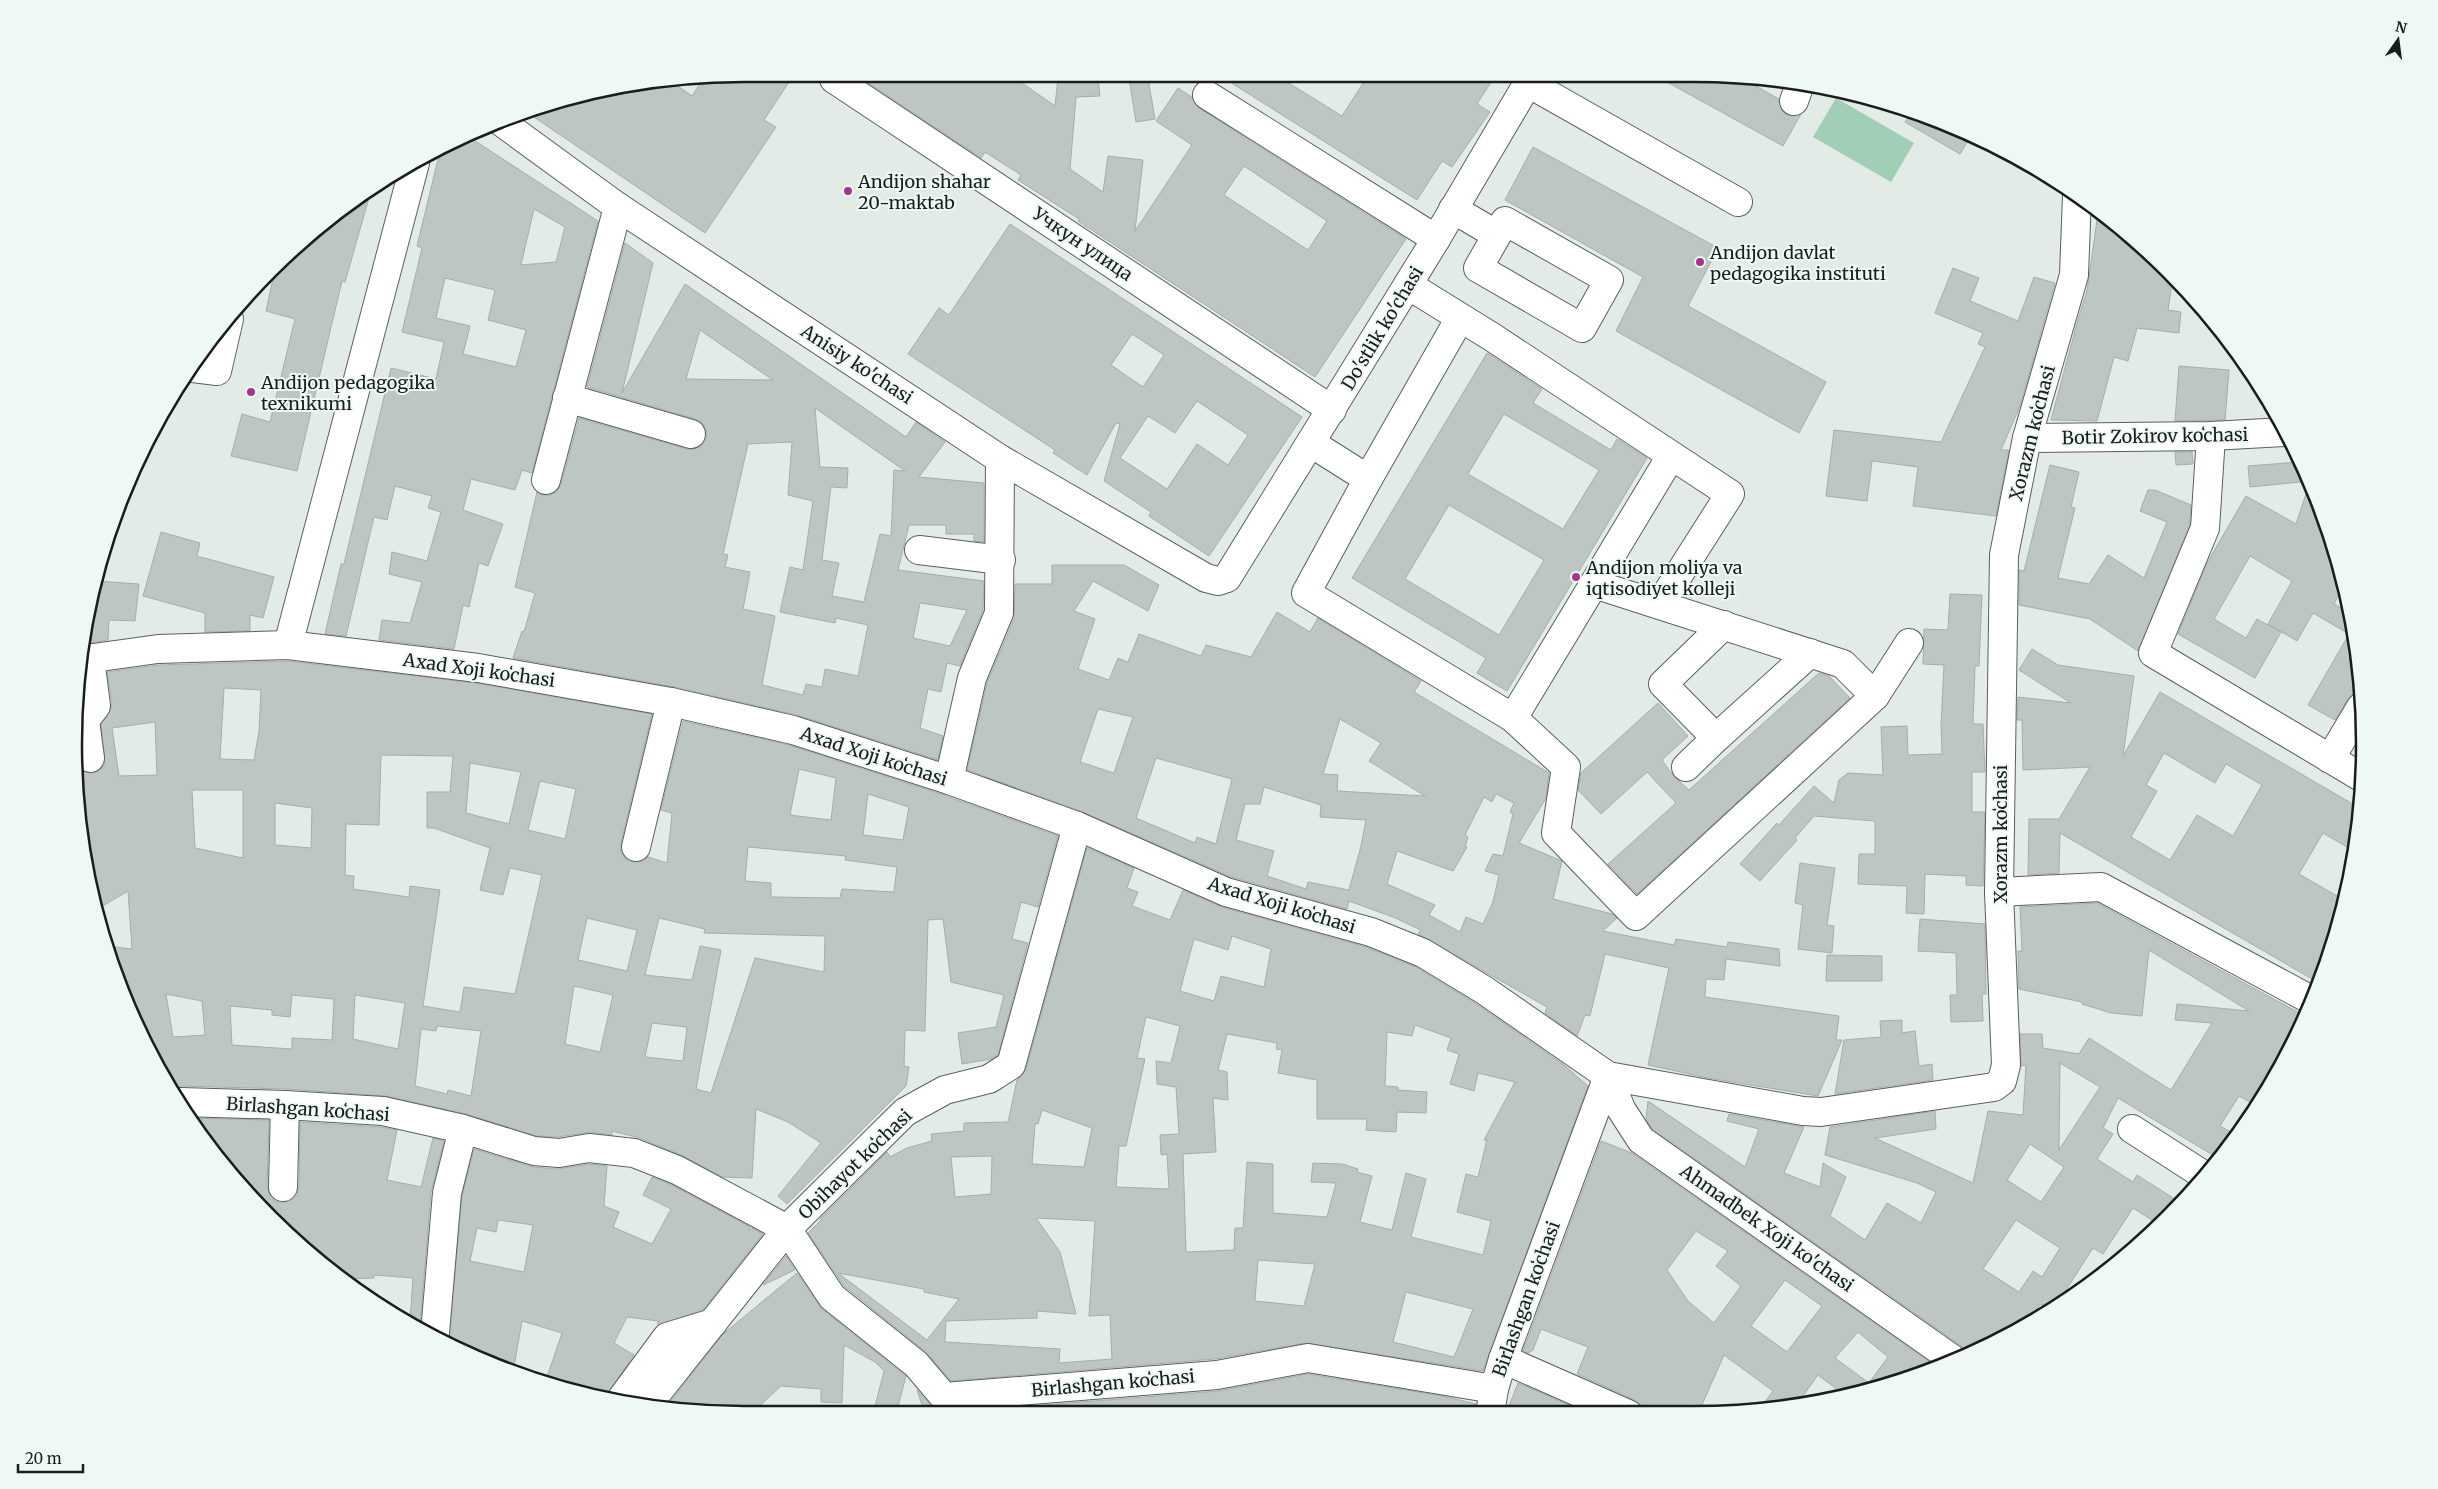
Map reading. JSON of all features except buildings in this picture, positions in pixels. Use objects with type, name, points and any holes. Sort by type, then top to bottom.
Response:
[{"type":"street","name":"Учкун улица","points":[[839,82],[1332,410]]},
{"type":"street","name":"Do'stlik ko'chasi","points":[[1227,578],[1332,410],[1529,82]]},
{"type":"street","points":[[1533,82],[1738,202]]},
{"type":"street","points":[[1207,95],[1436,239]]},
{"type":"street","name":"Anisiy ko'chasi","points":[[507,127],[618,207],[1000,459],[1206,578],[1218,580],[1227,578]]},
{"type":"street","points":[[288,646],[413,171]]},
{"type":"street","name":"Xorazm koʻchasi","points":[[1608,1076],[1802,1111],[1821,1112],[1994,1087],[2002,1080],[2006,1065],[1999,892],[2004,554],[2026,438],[2074,275],[2077,205]]},
{"type":"street","points":[[546,480],[618,207]]},
{"type":"street","points":[[1453,209],[1497,235]]},
{"type":"street","points":[[1505,221],[1609,280],[1582,328],[1478,268],[1497,235],[1505,221]]},
{"type":"street","points":[[1408,285],[1730,494],[1660,604]]},
{"type":"street","points":[[1460,318],[1368,479],[1306,593],[1513,718],[1566,766],[1556,833],[1636,916],[1875,696],[1909,644]]},
{"type":"street","points":[[200,369],[217,371],[226,333]]},
{"type":"street","points":[[567,398],[691,434]]},
{"type":"street","name":"Botir Zokirov koʻchasi","points":[[2026,438],[2211,436],[2277,432]]},
{"type":"street","points":[[2211,436],[2204,528],[2153,653],[2355,773]]},
{"type":"street","points":[[1311,443],[1368,479]]},
{"type":"street","points":[[1513,718],[1671,456]]},
{"type":"street","points":[[948,780],[972,678],[999,613],[1001,560],[1000,459]]},
{"type":"street","points":[[919,550],[1001,560]]},
{"type":"street","points":[[1594,584],[1724,624],[1843,664],[1875,696]]},
{"type":"street","points":[[1716,738],[1663,684],[1724,624]]},
{"type":"street","name":"Axad Xoji koʻchasi","points":[[88,658],[158,649],[288,646],[478,668],[671,702],[793,730],[948,780],[1077,826],[1226,892],[1371,932],[1423,953],[1484,990],[1608,1076]]},
{"type":"street","points":[[1686,767],[1810,653]]},
{"type":"street","points":[[87,670],[96,706],[84,720],[90,758]]},
{"type":"street","points":[[636,846],[671,702]]},
{"type":"street","points":[[2330,759],[2355,716]]},
{"type":"street","name":"Obihayot koʻchasi","points":[[651,1400],[787,1229],[905,1112],[945,1090],[989,1079],[1011,1065],[1077,826]]},
{"type":"street","points":[[1999,892],[2100,887],[2305,997]]},
{"type":"street","name":"Ahmadbek Xoji ko'chasi","points":[[1608,1076],[1621,1109],[1641,1140],[1948,1356]]},
{"type":"street","name":"Birlashgan koʻchasi","points":[[188,1102],[285,1105],[383,1111],[463,1129],[534,1151],[559,1153],[588,1148],[634,1153],[677,1170],[787,1229],[832,1297],[916,1364],[946,1405],[1217,1375],[1308,1358],[1492,1401],[1503,1359],[1608,1076]]},
{"type":"street","points":[[283,1187],[285,1105]]},
{"type":"street","points":[[435,1329],[448,1193],[463,1129]]},
{"type":"street","points":[[2132,1129],[2199,1172]]},
{"type":"street","points":[[624,1395],[667,1336],[713,1323]]},
{"type":"street","points":[[1503,1359],[1610,1406]]},
{"type":"green space","points":[[1836,98],[1914,143],[1891,182],[1813,137]]},
{"type":"place","name":"Andijon shahar 20-maktab","points":[[848,191]]},
{"type":"place","name":"Andijon davlat pedagogika instituti","points":[[1700,262]]},
{"type":"place","name":"Andijon pedagogika texnikumi","points":[[251,392]]},
{"type":"place","name":"Andijon moliya va iqtisodiyet kolleji","points":[[1576,577]]}]
